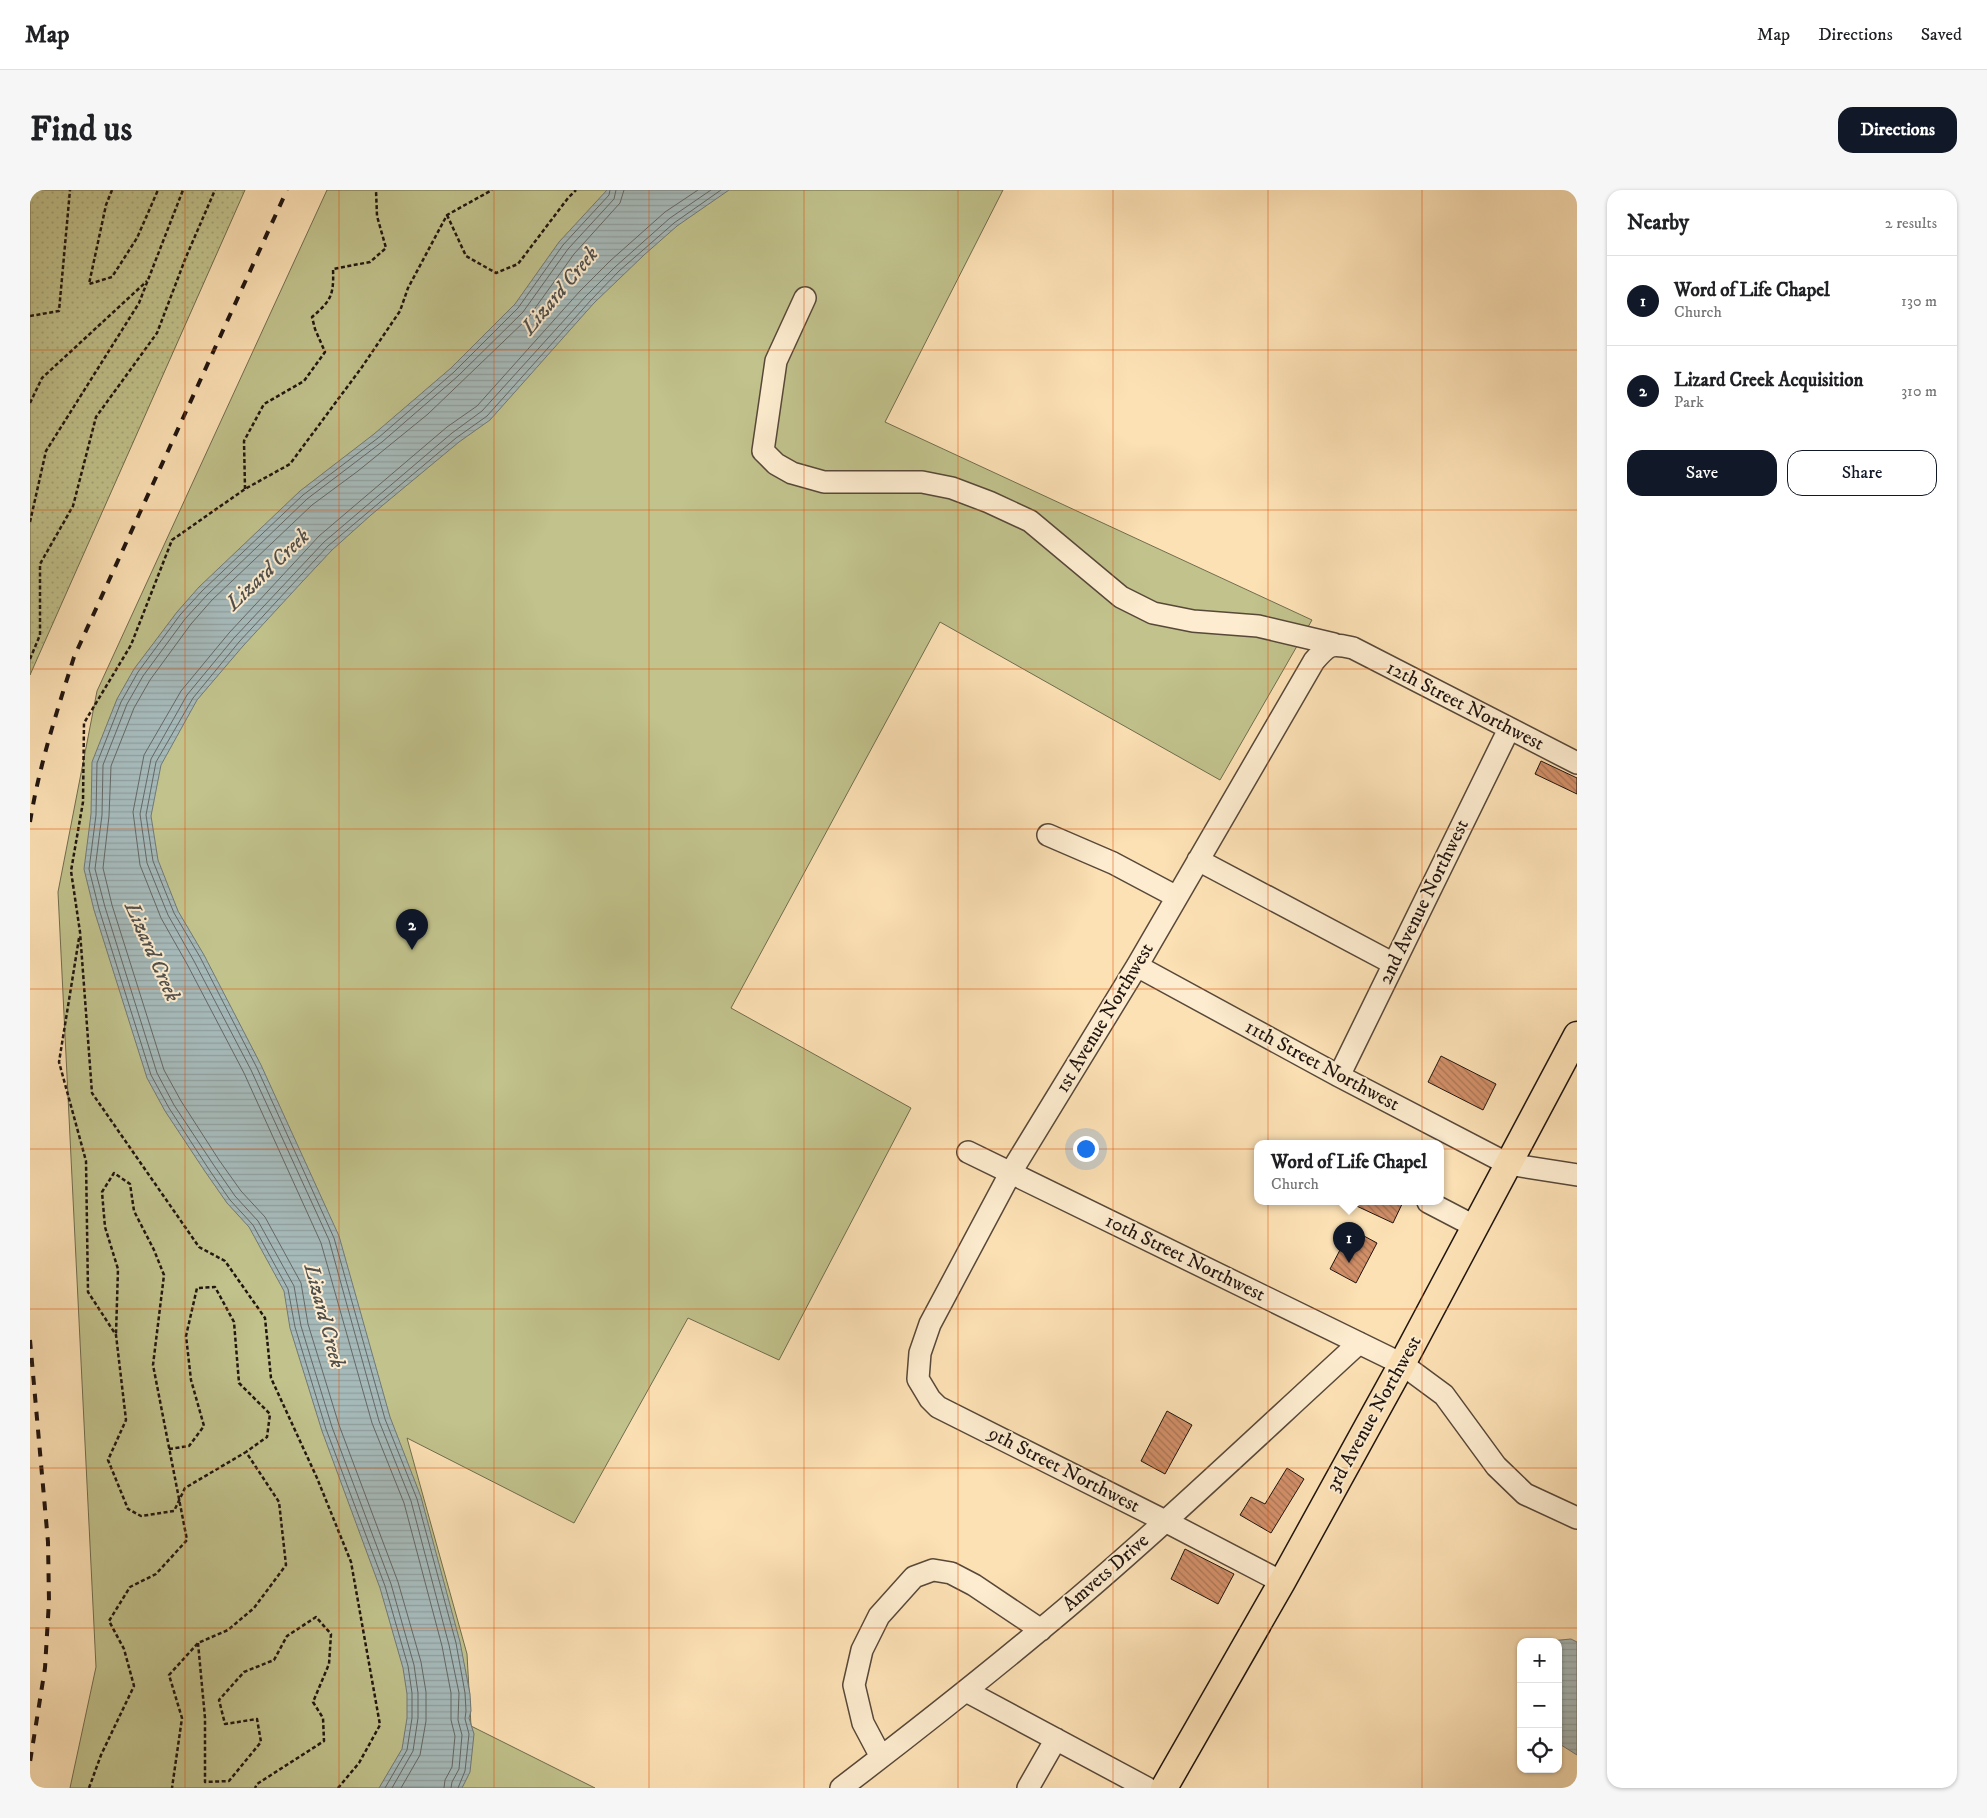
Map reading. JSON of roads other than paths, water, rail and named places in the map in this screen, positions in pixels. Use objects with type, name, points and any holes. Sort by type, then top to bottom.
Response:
[{"type":"main road","name":"3rd Avenue Northwest","points":[[1164,1788],[1282,1582],[1402,1364],[1577,1035]]},
{"type":"street","name":"12th Street Northwest","points":[[805,298],[776,361],[763,451],[776,464],[792,473],[824,482],[922,482],[952,488],[989,502],[1030,521],[1121,597],[1153,613],[1193,621],[1258,626],[1344,646],[1577,763]]},
{"type":"street","name":"1st Avenue Northwest","points":[[952,1414],[938,1407],[924,1390],[918,1379],[920,1353],[930,1324],[1011,1172],[1137,966],[1314,661],[1326,648],[1344,646]]},
{"type":"street","name":"2nd Avenue Northwest","points":[[1339,1076],[1509,729]]},
{"type":"street","points":[[1048,835],[1113,864],[1177,897]]},
{"type":"street","points":[[1198,860],[1394,964]]},
{"type":"street","name":"11th Street Northwest","points":[[1137,966],[1339,1076],[1508,1164],[1577,1175]]},
{"type":"street","name":"10th Street Northwest","points":[[968,1152],[1402,1364],[1444,1395],[1496,1466],[1525,1494],[1577,1518]]},
{"type":"street","points":[[1434,1205],[1474,1226]]},
{"type":"street","name":"Amvets Drive","points":[[841,1788],[1041,1630],[1165,1521],[1359,1343]]},
{"type":"street","name":"9th Street Northwest","points":[[952,1414],[1282,1582]]},
{"type":"street","points":[[881,1757],[863,1723],[854,1685],[862,1650],[879,1616],[914,1577],[933,1570],[951,1574],[974,1586],[1041,1630]]},
{"type":"street","points":[[966,1691],[1147,1788]]},
{"type":"street","points":[[1028,1788],[1056,1739]]},
{"type":"water","name":"Lizard Creek","points":[[607,190],[729,190],[677,226],[644,255],[594,303],[490,420],[459,442],[371,515],[332,550],[302,582],[243,646],[197,700],[161,765],[151,816],[158,860],[178,911],[204,955],[261,1065],[339,1236],[390,1417],[421,1497],[460,1642],[470,1694],[471,1711],[469,1718],[474,1734],[470,1772],[462,1788],[379,1788],[402,1749],[407,1718],[407,1694],[403,1668],[380,1588],[322,1431],[290,1328],[284,1291],[249,1227],[227,1203],[204,1170],[165,1111],[147,1078],[94,910],[84,869],[91,814],[92,762],[117,699],[134,669],[177,612],[199,587],[300,491],[374,434],[451,368],[515,304],[559,242]]},
{"type":"water","points":[[1571,1639],[1577,1642],[1577,1755],[1562,1746],[1562,1640]]},
{"type":"railway","points":[[30,822],[43,759],[74,657],[287,190]]},
{"type":"railway","points":[[30,1340],[48,1542],[49,1601],[45,1668],[30,1762]]},
{"type":"place","name":"Lizard Creek Acquisition","points":[[412,950]]},
{"type":"place","name":"Word of Life Chapel","points":[[1349,1263]]}]
